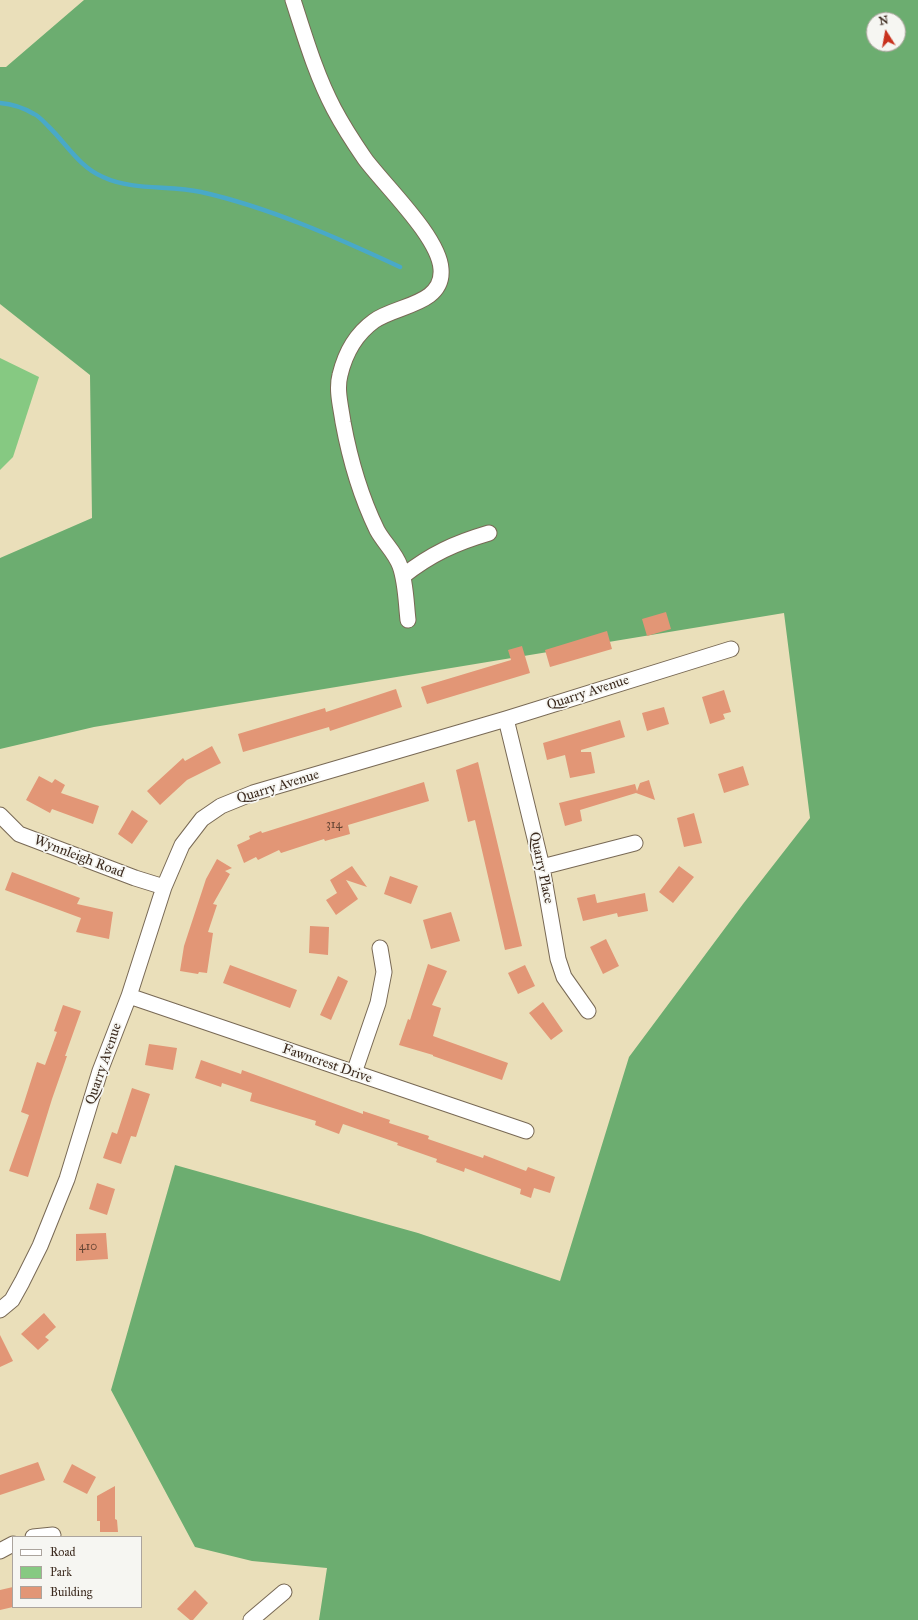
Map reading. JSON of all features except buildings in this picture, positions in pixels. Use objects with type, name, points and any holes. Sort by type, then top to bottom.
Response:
[{"type":"street","points":[[293,0],[311,54],[334,109],[365,158],[423,231],[435,249],[441,271],[438,286],[432,294],[422,301],[398,308],[365,328],[355,339],[345,358],[339,377],[339,401],[350,461],[365,504],[378,532],[395,554],[402,576],[408,620]]},
{"type":"street","points":[[402,576],[436,552],[467,539],[489,533]]},
{"type":"street","name":"Quarry Avenue","points":[[0,1310],[12,1300],[40,1246],[67,1179],[100,1071],[129,996],[164,887],[182,845],[188,835],[202,819],[221,806],[253,792],[506,719],[731,649]]},
{"type":"street","name":"Quarry Place","points":[[506,719],[542,867],[562,971],[588,1011]]},
{"type":"street","name":"Wynnleigh Road","points":[[0,815],[19,834],[135,878],[164,887]]},
{"type":"street","points":[[542,867],[634,843]]},
{"type":"street","points":[[354,1073],[378,1003],[384,972],[380,948]]},
{"type":"street","name":"Fawncrest Drive","points":[[129,996],[526,1131]]},
{"type":"street","points":[[43,1536],[53,1535]]},
{"type":"street","points":[[0,1551],[12,1545]]},
{"type":"street","points":[[251,1620],[284,1592]]},
{"type":"green space","points":[[84,0],[918,0],[918,1620],[319,1620],[327,1568],[252,1561],[195,1547],[111,1390],[175,1165],[418,1233],[560,1281],[629,1057],[743,904],[810,818],[784,613],[94,727],[0,749],[0,558],[92,518],[90,375],[0,304],[0,67],[6,67]]},
{"type":"green space","points":[[0,358],[39,377],[13,457],[0,470]]},
{"type":"waterway","points":[[0,103],[18,107],[38,116],[80,161],[94,173],[103,177],[126,184],[189,190],[226,198],[302,224],[400,267]]}]
